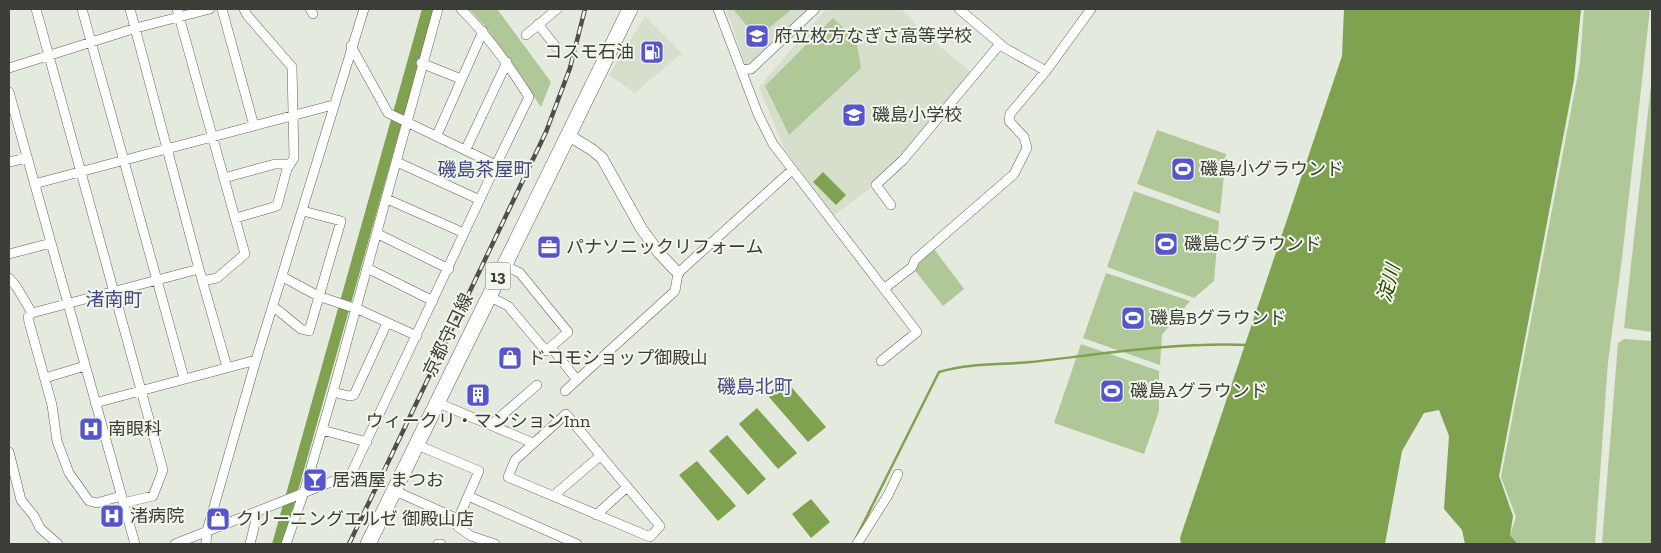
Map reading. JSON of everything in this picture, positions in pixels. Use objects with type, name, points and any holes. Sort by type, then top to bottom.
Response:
[{"type":"main road","name":"京都守口線","points":[[368,544],[415,444],[630,9]]},
{"type":"street","points":[[36,9],[113,291],[164,470],[153,496],[97,503],[89,501],[69,473],[57,441],[52,405],[40,367],[28,317],[32,313],[113,291],[199,269]]},
{"type":"street","points":[[82,9],[184,378]]},
{"type":"street","points":[[130,9],[227,367]]},
{"type":"street","points":[[9,68],[91,43],[178,13],[210,9]]},
{"type":"street","points":[[222,9],[254,126]]},
{"type":"street","points":[[236,218],[277,206],[290,164],[294,158],[292,67],[247,15],[244,9]]},
{"type":"street","points":[[206,544],[207,531],[256,360],[274,307],[364,9]]},
{"type":"street","points":[[286,544],[322,430],[354,309],[378,234],[421,63],[438,9]]},
{"type":"street","points":[[176,544],[352,474],[529,97],[508,62],[483,31],[461,9]]},
{"type":"street","points":[[718,9],[758,114],[773,144],[917,332],[881,361]]},
{"type":"street","points":[[741,70],[751,69],[815,9]]},
{"type":"street","points":[[959,9],[1000,44],[1046,71]]},
{"type":"street","points":[[884,288],[912,267],[915,260],[1014,174],[1027,148],[1024,137],[1009,121],[1010,114],[1046,71],[1091,9]]},
{"type":"street","points":[[526,34],[558,10]]},
{"type":"street","points":[[178,13],[245,254],[217,278],[202,280]]},
{"type":"street","points":[[538,24],[556,47]]},
{"type":"street","points":[[437,135],[483,31]]},
{"type":"street","points":[[891,205],[876,185],[903,160],[1000,44]]},
{"type":"street","points":[[352,46],[388,113],[496,165]]},
{"type":"street","points":[[466,149],[508,62]]},
{"type":"street","points":[[421,63],[461,79]]},
{"type":"street","points":[[9,92],[135,544]]},
{"type":"street","points":[[34,184],[334,105]]},
{"type":"street","points":[[568,135],[591,148],[602,158],[642,228],[659,253],[678,273]]},
{"type":"street","points":[[9,162],[27,158]]},
{"type":"street","points":[[397,162],[480,200]]},
{"type":"street","points":[[224,178],[275,164],[290,164]]},
{"type":"street","points":[[565,391],[675,291],[678,273],[792,170]]},
{"type":"street","points":[[387,199],[464,233]]},
{"type":"street","points":[[274,307],[301,329],[309,332],[341,221],[303,211]]},
{"type":"street","points":[[378,234],[449,268]]},
{"type":"street","points":[[326,239],[336,241]]},
{"type":"street","points":[[9,254],[51,243]]},
{"type":"street","points":[[489,296],[508,306],[546,351],[568,332],[520,273],[504,265]]},
{"type":"street","points":[[367,268],[433,301]]},
{"type":"street","points":[[283,277],[320,297],[354,309],[417,336]]},
{"type":"street","points":[[9,278],[32,313]]},
{"type":"street","points":[[333,392],[349,396],[354,395],[386,323]]},
{"type":"street","points":[[551,347],[577,380]]},
{"type":"street","points":[[95,403],[256,360]]},
{"type":"street","points":[[45,378],[85,366]]},
{"type":"street","points":[[492,424],[537,385]]},
{"type":"street","points":[[436,402],[492,424],[533,443]]},
{"type":"street","points":[[566,414],[660,526],[650,537],[508,477],[515,460],[533,443],[566,414]]},
{"type":"street","points":[[322,430],[367,442]]},
{"type":"street","points":[[415,444],[479,471],[458,519],[458,526],[470,540],[495,544]]},
{"type":"street","points":[[9,452],[21,500],[34,516],[37,524],[58,544]]},
{"type":"street","points":[[553,496],[600,456]]},
{"type":"street","points":[[857,544],[888,495],[898,474]]},
{"type":"street","points":[[596,515],[627,487]]},
{"type":"street","points":[[393,490],[458,519]]},
{"type":"street","points":[[468,496],[576,544]]},
{"type":"street","points":[[250,544],[258,511]]},
{"type":"shaded area","points":[[469,9],[497,9],[551,82],[541,107],[485,26]]},
{"type":"shaded area","name":"府立枚方なぎさ高等学校","points":[[726,9],[808,9],[749,64],[745,64]]},
{"type":"shaded area","points":[[733,9],[792,9],[757,38]]},
{"type":"shaded area","name":"磯島小学校","points":[[826,9],[902,9],[921,31],[972,73],[914,144],[868,190],[834,215],[784,148],[759,87]]},
{"type":"shaded area","points":[[1584,9],[1650,9],[1622,258],[1608,362],[1595,544],[1519,544],[1510,535],[1516,517],[1501,477],[1580,63]]},
{"type":"shaded area","points":[[645,16],[682,53],[635,93],[609,75]]},
{"type":"shaded area","points":[[833,18],[856,40],[861,68],[789,135],[765,86]]},
{"type":"shaded area","points":[[1652,76],[1652,332],[1624,328]]},
{"type":"shaded area","name":"磯島小グラウンド","points":[[1157,130],[1226,154],[1220,214],[1137,184]]},
{"type":"shaded area","name":"磯島Cグラウンド","points":[[1134,191],[1219,221],[1214,281],[1194,298],[1107,267]]},
{"type":"shaded area","points":[[934,249],[964,289],[943,306],[914,269],[917,262]]},
{"type":"shaded area","name":"磯島Bグラウンド","points":[[1106,273],[1190,301],[1162,335],[1160,365],[1083,338]]},
{"type":"shaded area","points":[[1624,339],[1652,341],[1652,544],[1602,543],[1618,343]]},
{"type":"shaded area","name":"磯島Aグラウンド","points":[[1081,344],[1159,371],[1159,411],[1144,454],[1054,423]]},
{"type":"water","points":[[422,9],[434,9],[283,544],[272,544]]},
{"type":"water","name":"淀川","points":[[1344,9],[1581,9],[1574,80],[1499,476],[1513,516],[1510,535],[1518,544],[1465,544],[1462,530],[1444,509],[1449,436],[1439,410],[1424,413],[1402,451],[1385,544],[1181,544],[1180,538],[1342,56]]},
{"type":"water","points":[[823,172],[846,195],[836,205],[813,182]]},
{"type":"water","points":[[787,382],[826,427],[808,442],[769,397]]},
{"type":"water","points":[[757,408],[797,453],[778,469],[739,424]]},
{"type":"water","points":[[727,435],[766,479],[748,495],[709,451]]},
{"type":"water","points":[[697,461],[736,506],[718,521],[679,475]]},
{"type":"water","points":[[811,499],[830,522],[811,538],[792,514]]},
{"type":"waterway","points":[[856,538],[939,372],[973,366],[1031,362],[1166,347],[1248,345]]},
{"type":"railway","points":[[349,544],[546,132],[570,68],[585,9]]},
{"type":"place","name":"府立枚方なぎさ高等学校","points":[[757,36]]},
{"type":"place","name":"コスモ石油","points":[[652,52]]},
{"type":"place","name":"磯島小学校","points":[[854,115]]},
{"type":"place","name":"磯島小グラウンド","points":[[1183,169]]},
{"type":"place","name":"磯島Cグラウンド","points":[[1166,244]]},
{"type":"place","name":"パナソニックリフォーム","points":[[549,247]]},
{"type":"place","name":"磯島Bグラウンド","points":[[1133,318]]},
{"type":"place","name":"ドコモショップ御殿山","points":[[510,358]]},
{"type":"place","name":"磯島Aグラウンド","points":[[1112,391]]},
{"type":"place","name":"ウィークリ・マンションInn","points":[[478,395]]},
{"type":"place","name":"南眼科","points":[[91,429]]},
{"type":"place","name":"居酒屋 まつお","points":[[315,480]]},
{"type":"place","name":"渚病院","points":[[112,516]]},
{"type":"place","name":"クリーニングエルゼ 御殿山店","points":[[218,519]]},
{"type":"district","name":"磯島茶屋町","points":[[485,169]]},
{"type":"district","name":"渚南町","points":[[114,299]]},
{"type":"district","name":"磯島北町","points":[[755,386]]}]
